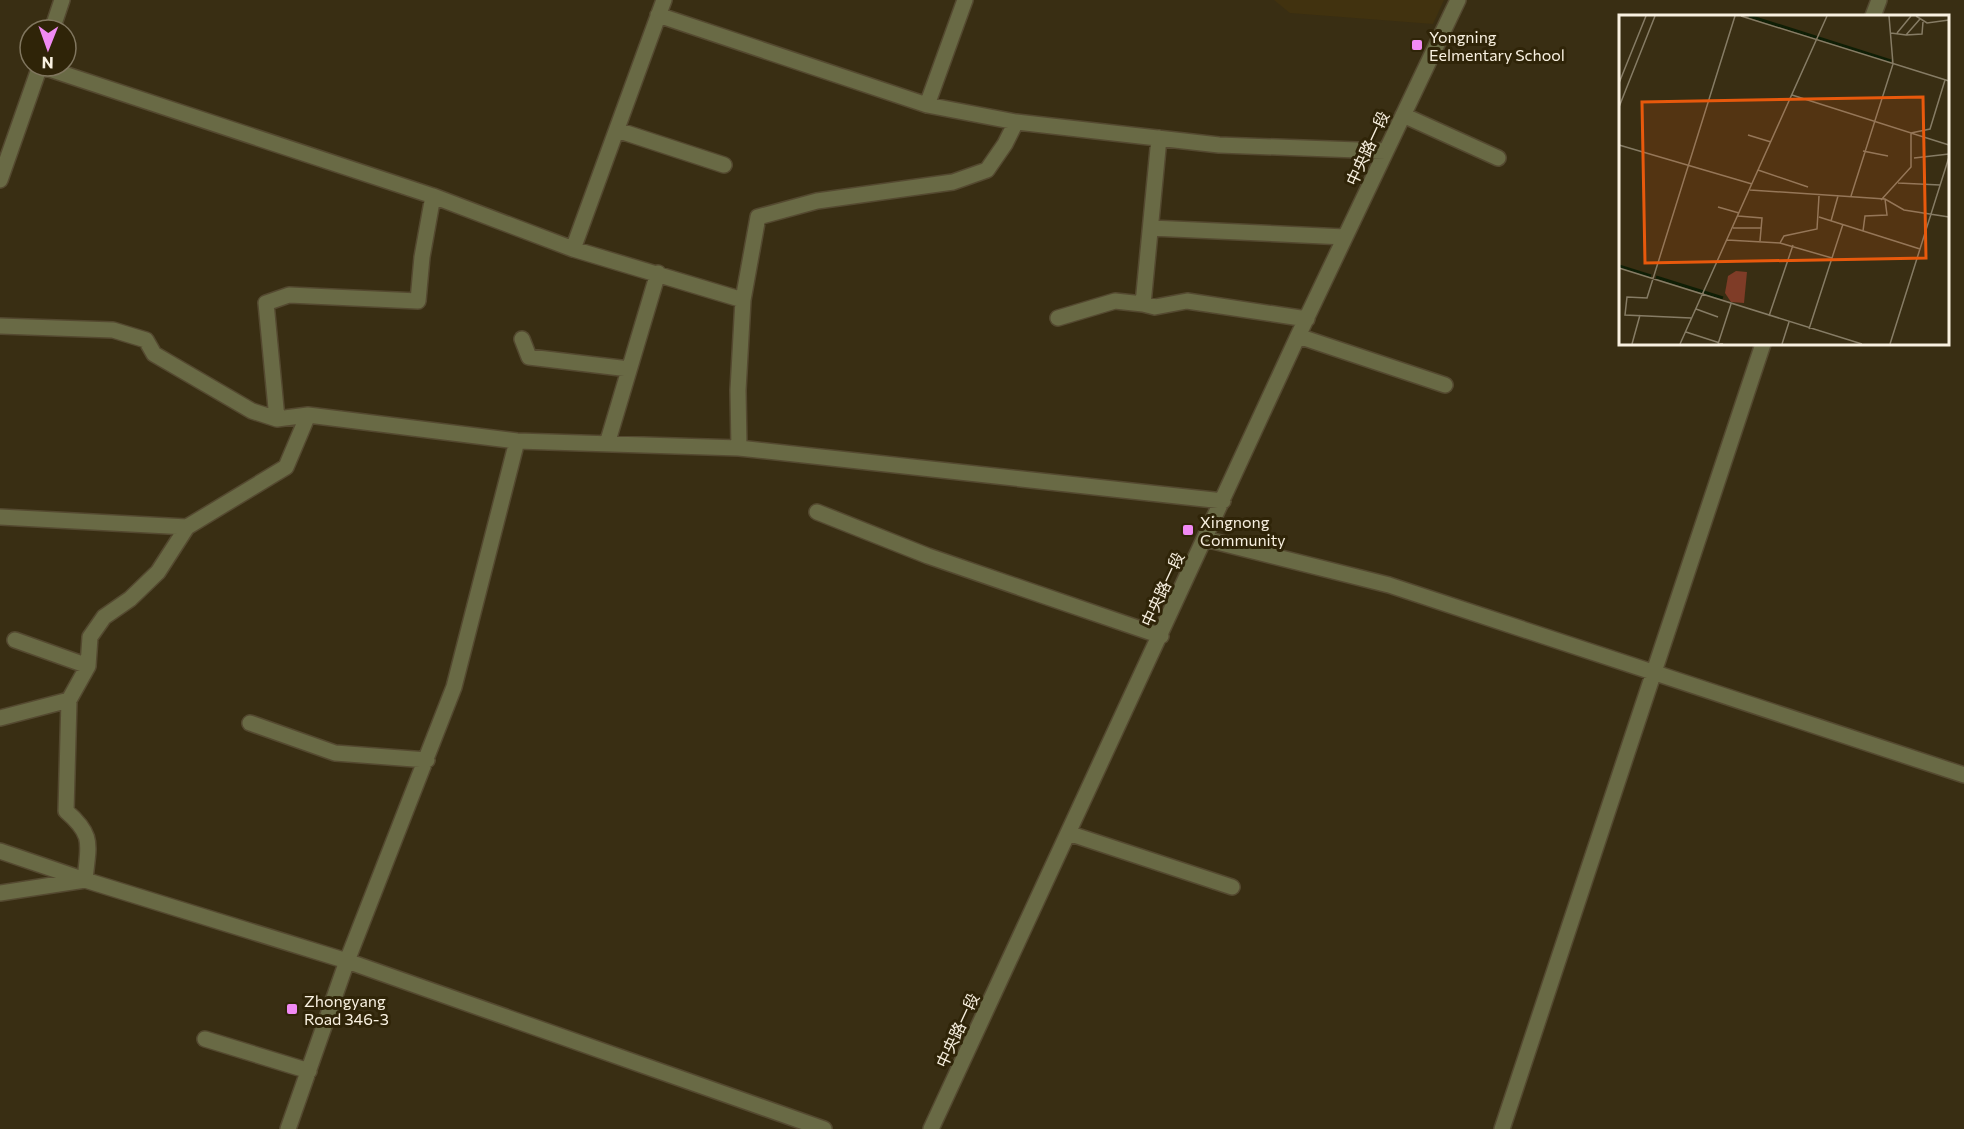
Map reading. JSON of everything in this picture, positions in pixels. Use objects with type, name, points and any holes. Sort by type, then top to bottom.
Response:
[{"type":"street","points":[[56,18],[62,0]]},
{"type":"street","points":[[573,249],[664,0]]},
{"type":"street","points":[[927,105],[965,0]]},
{"type":"street","name":"中央路一段","points":[[931,1129],[1298,336],[1458,0]]},
{"type":"street","points":[[1873,15],[1879,0]]},
{"type":"street","points":[[658,15],[927,105],[1016,122],[1219,145],[1385,151]]},
{"type":"street","points":[[0,180],[36,78]]},
{"type":"street","points":[[76,78],[433,196],[573,249],[743,300]]},
{"type":"street","points":[[1403,115],[1498,158]]},
{"type":"street","points":[[739,448],[738,390],[743,300],[758,217],[817,201],[953,182],[987,171],[1016,122]]},
{"type":"street","points":[[616,130],[724,165]]},
{"type":"street","points":[[1143,304],[1159,138]]},
{"type":"street","points":[[277,419],[266,303],[289,295],[418,301],[422,257],[433,196]]},
{"type":"street","points":[[1151,228],[1345,237]]},
{"type":"street","points":[[607,444],[658,273]]},
{"type":"street","points":[[1058,318],[1115,301],[1155,307],[1187,300],[1307,319]]},
{"type":"street","points":[[0,326],[113,330],[146,340],[154,354],[252,411],[277,419],[308,416],[517,441],[739,448],[1223,501]]},
{"type":"street","points":[[1298,336],[1445,385]]},
{"type":"street","points":[[522,339],[530,357],[629,369]]},
{"type":"street","points":[[1502,1129],[1656,672],[1763,345]]},
{"type":"street","points":[[85,880],[88,837],[82,824],[66,811],[69,700],[88,666],[90,637],[104,617],[130,599],[158,572],[187,526],[286,467],[308,416]]},
{"type":"street","points":[[288,1129],[347,961],[454,687],[517,441]]},
{"type":"street","points":[[817,512],[927,556],[1161,636]]},
{"type":"street","points":[[0,517],[187,526]]},
{"type":"street","points":[[1205,539],[1389,585],[1964,775]]},
{"type":"street","points":[[15,640],[88,666]]},
{"type":"street","points":[[0,718],[69,700]]},
{"type":"street","points":[[250,723],[335,753],[427,760]]},
{"type":"street","points":[[1068,833],[1232,887]]},
{"type":"street","points":[[0,851],[85,880],[347,961],[824,1129]]},
{"type":"street","points":[[0,892],[85,880]]},
{"type":"street","points":[[205,1039],[309,1071]]},
{"type":"shaded area","points":[[1274,0],[1444,0],[1433,24],[1290,13]]},
{"type":"place","name":"Yongning Eelmentary School","points":[[1417,45]]},
{"type":"place","name":"Xingnong Community","points":[[1188,530]]},
{"type":"place","name":"Zhongyang Road 346-3","points":[[292,1009]]}]
